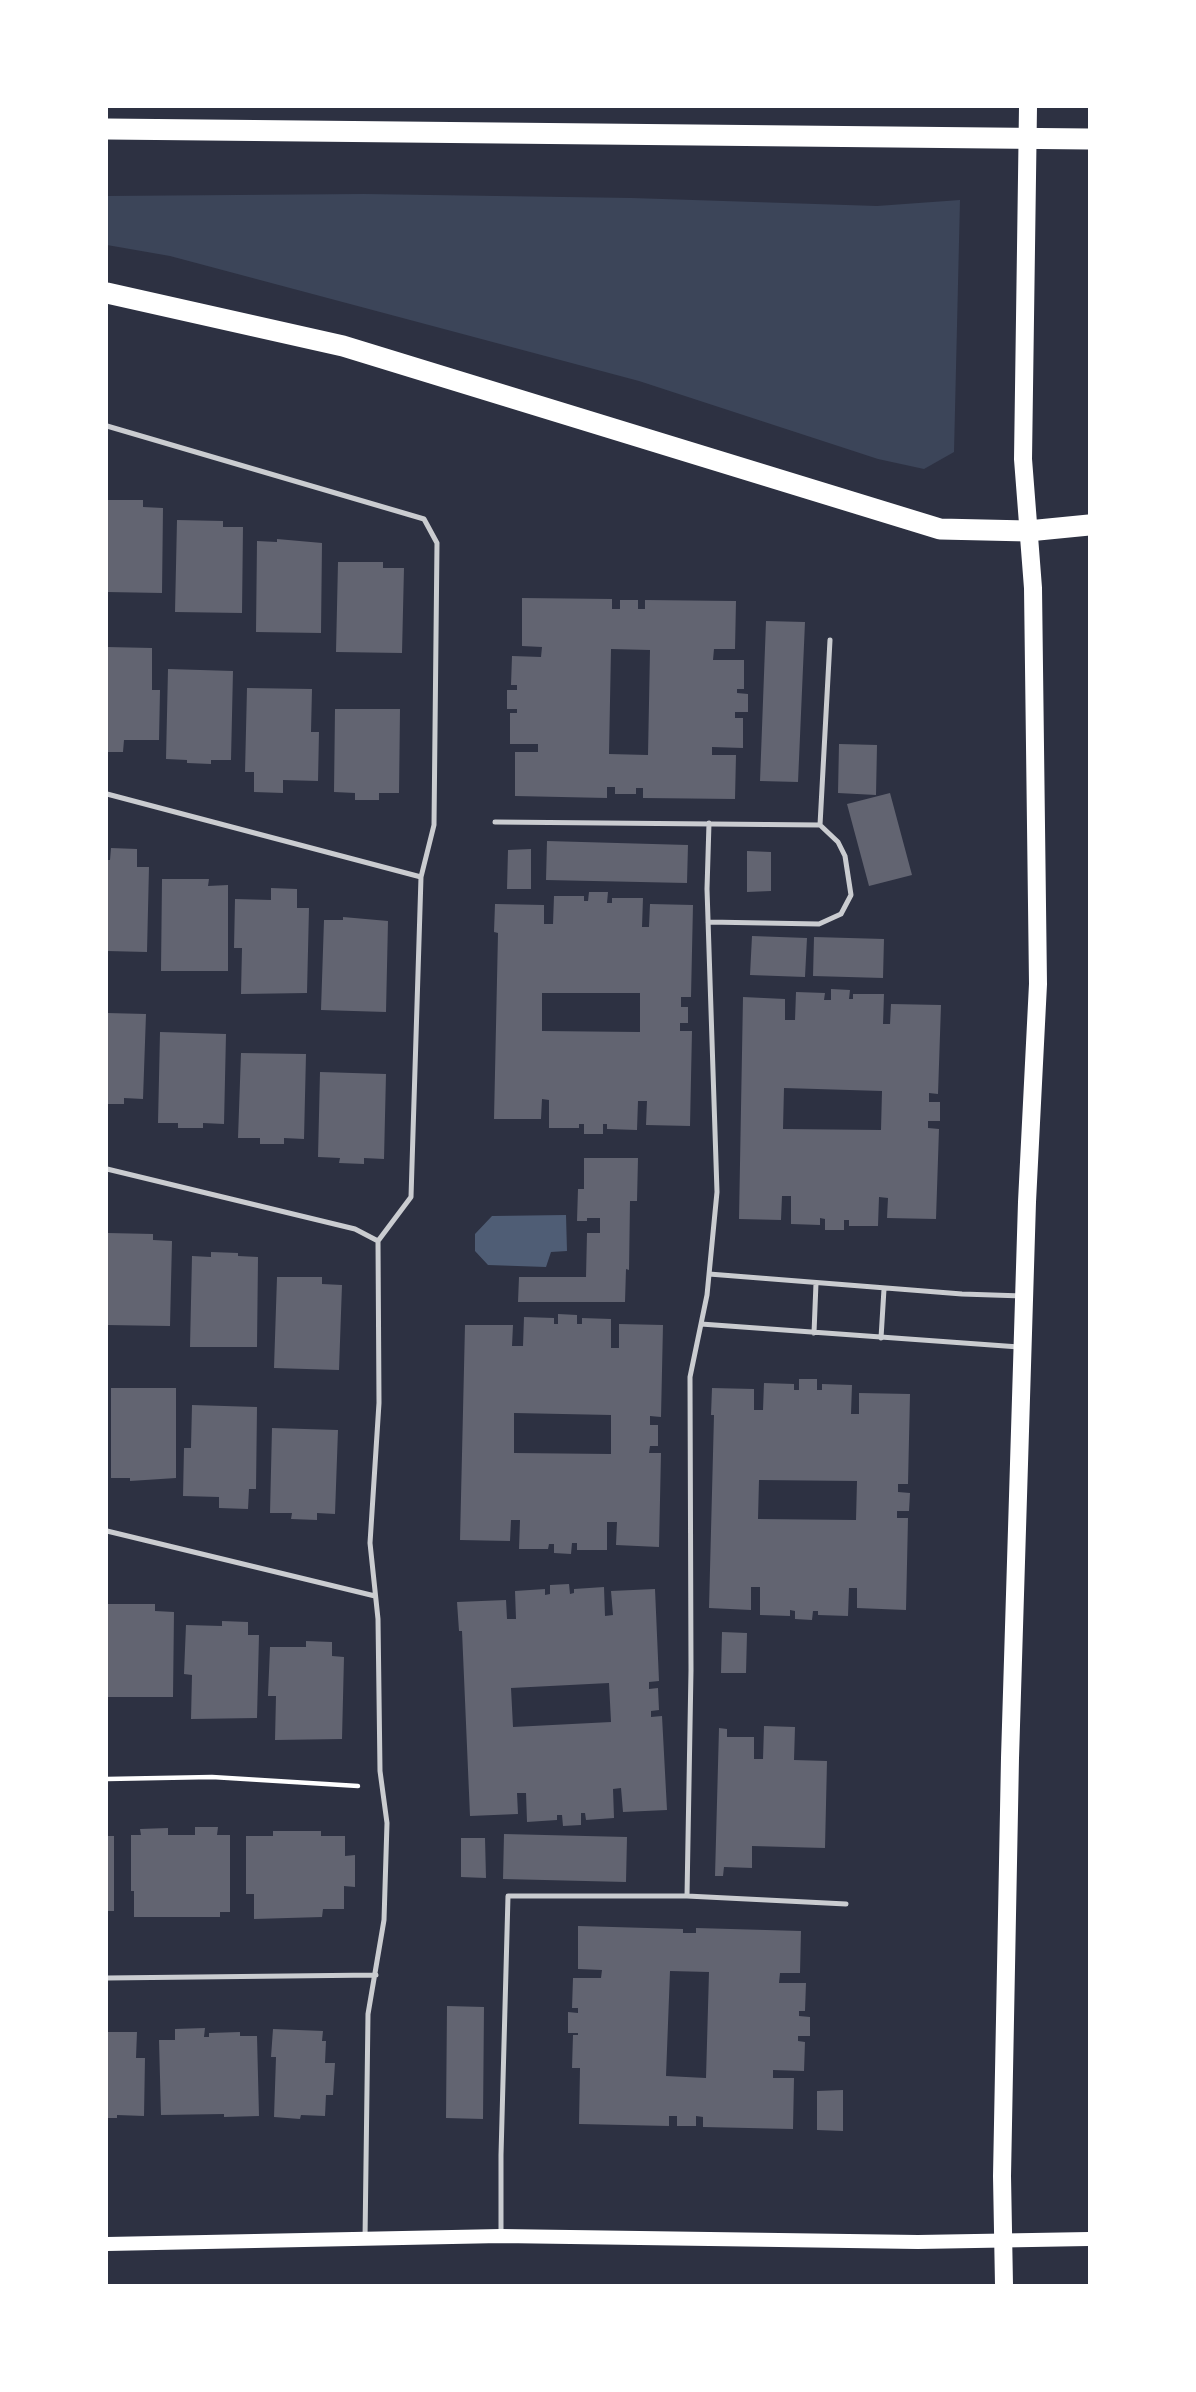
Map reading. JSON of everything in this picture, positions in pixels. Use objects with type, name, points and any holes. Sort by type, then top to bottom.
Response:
[{"type":"highway","points":[[107,129],[1089,139]]},
{"type":"highway","points":[[107,293],[343,346],[940,529],[1028,531],[1089,525]]},
{"type":"main road","points":[[1004,2285],[1006,1931],[1027,1202],[1038,984],[1033,588],[1023,458],[1028,107]]},
{"type":"main road","points":[[107,2244],[501,2236],[918,2242],[1089,2239]]},
{"type":"lane","points":[[107,426],[424,519],[437,543],[434,825],[421,877],[411,1197],[378,1241],[379,1402],[370,1543],[378,1619],[380,1771],[387,1823],[384,1920],[368,2014],[365,2239]]},
{"type":"lane","points":[[820,825],[830,640]]},
{"type":"lane","points":[[107,794],[421,877]]},
{"type":"lane","points":[[495,822],[820,825],[838,842],[845,856],[851,895],[842,914],[819,923],[708,922]]},
{"type":"lane","points":[[687,1896],[691,1670],[690,1377],[709,1274],[717,1192],[708,922],[709,823]]},
{"type":"lane","points":[[107,1169],[358,1230],[378,1241]]},
{"type":"lane","points":[[709,1274],[884,1289],[1026,1296]]},
{"type":"lane","points":[[814,1333],[816,1283]]},
{"type":"lane","points":[[881,1338],[884,1289]]},
{"type":"lane","points":[[701,1324],[1024,1348]]},
{"type":"lane","points":[[107,1531],[375,1595]]},
{"type":"lane","points":[[501,2236],[508,1896],[687,1896],[846,1904]]},
{"type":"lane","points":[[107,1978],[376,1975]]},
{"type":"path","points":[[107,1779],[212,1777],[383,1787]]},
{"type":"shaded area","points":[[364,194],[632,198],[877,206],[960,200],[954,452],[924,469],[878,459],[639,381],[170,256],[107,245],[107,196]]},
{"type":"shaded area","points":[[566,1215],[567,1251],[551,1252],[546,1267],[488,1265],[475,1251],[475,1234],[492,1216]]},
{"type":"building","points":[[107,500],[143,500],[143,507],[163,508],[162,593],[107,592]]},
{"type":"building","points":[[177,520],[223,521],[223,527],[243,527],[242,613],[175,612]]},
{"type":"building","points":[[277,539],[322,543],[321,633],[256,632],[257,541],[277,542]]},
{"type":"building","points":[[338,562],[383,562],[383,568],[404,568],[402,653],[336,652]]},
{"type":"building","points":[[522,598],[612,599],[612,609],[620,609],[620,600],[638,600],[638,609],[645,609],[645,600],[736,601],[735,649],[714,649],[713,660],[744,660],[744,689],[737,689],[737,693],[748,694],[748,712],[735,712],[735,718],[743,718],[743,748],[712,747],[712,755],[736,755],[735,799],[643,798],[643,788],[636,788],[636,794],[615,794],[615,787],[607,787],[607,798],[515,796],[515,752],[538,752],[538,744],[510,744],[510,713],[517,713],[517,709],[507,709],[507,690],[517,690],[517,685],[511,685],[512,656],[541,657],[542,647],[522,646]],"holes":[[[611,649],[650,650],[648,755],[609,754]]]},
{"type":"building","points":[[766,621],[805,622],[798,782],[760,781]]},
{"type":"building","points":[[107,647],[152,648],[152,690],[160,690],[159,740],[124,740],[123,752],[107,752]]},
{"type":"building","points":[[168,669],[233,671],[231,760],[211,760],[211,764],[166,759]]},
{"type":"building","points":[[247,688],[312,689],[311,732],[319,732],[318,781],[283,780],[283,793],[254,792],[254,772],[245,772]]},
{"type":"building","points":[[335,709],[400,709],[399,793],[379,793],[379,800],[355,800],[355,793],[334,792]]},
{"type":"building","points":[[839,744],[877,745],[876,795],[838,793]]},
{"type":"building","points":[[890,793],[912,875],[869,886],[847,804]]},
{"type":"building","points":[[547,841],[688,845],[687,883],[546,880]]},
{"type":"building","points":[[111,848],[137,849],[137,867],[149,867],[147,952],[107,951],[107,860],[110,860]]},
{"type":"building","points":[[531,849],[531,889],[507,889],[508,850]]},
{"type":"building","points":[[747,851],[771,852],[771,891],[747,892]]},
{"type":"building","points":[[162,879],[209,879],[208,886],[228,885],[228,971],[161,971]]},
{"type":"building","points":[[271,888],[297,889],[297,908],[309,908],[307,993],[241,994],[242,948],[234,948],[235,899],[271,900]]},
{"type":"building","points":[[589,892],[608,892],[607,903],[612,903],[612,898],[643,898],[642,927],[649,927],[650,904],[693,905],[691,997],[681,997],[681,1007],[688,1007],[688,1023],[680,1023],[680,1031],[692,1031],[690,1126],[646,1125],[647,1101],[638,1101],[637,1130],[607,1129],[607,1124],[603,1124],[603,1134],[584,1134],[584,1124],[579,1124],[579,1128],[549,1128],[549,1100],[542,1099],[541,1119],[494,1119],[498,933],[494,932],[495,904],[544,905],[544,924],[553,924],[554,896],[584,896],[584,901],[588,901]],"holes":[[[542,993],[640,993],[640,1032],[542,1031]]]},
{"type":"building","points":[[343,917],[388,921],[386,1012],[321,1010],[324,920],[343,920]]},
{"type":"building","points":[[752,936],[807,938],[805,977],[750,975]]},
{"type":"building","points":[[814,937],[884,939],[883,978],[813,976]]},
{"type":"building","points":[[831,989],[850,990],[849,999],[853,999],[853,994],[884,994],[883,1024],[890,1024],[891,1004],[941,1005],[938,1094],[929,1093],[929,1102],[940,1102],[940,1121],[928,1121],[928,1128],[939,1129],[936,1219],[887,1218],[888,1198],[879,1197],[878,1226],[849,1226],[849,1220],[844,1220],[844,1230],[825,1230],[825,1219],[820,1218],[820,1225],[791,1224],[791,1196],[782,1196],[781,1220],[739,1219],[743,997],[785,999],[785,1020],[795,1020],[796,992],[825,993],[824,1000],[831,1000]],"holes":[[[784,1088],[882,1091],[881,1130],[783,1129]]]},
{"type":"building","points":[[107,1013],[146,1014],[143,1099],[124,1098],[124,1104],[107,1104]]},
{"type":"building","points":[[160,1032],[226,1034],[224,1124],[203,1123],[203,1128],[178,1128],[178,1123],[158,1123]]},
{"type":"building","points":[[241,1053],[306,1054],[304,1139],[284,1138],[284,1144],[260,1144],[260,1138],[238,1138]]},
{"type":"building","points":[[320,1072],[386,1074],[384,1159],[364,1158],[364,1164],[339,1163],[340,1158],[318,1157]]},
{"type":"building","points":[[584,1158],[638,1158],[637,1201],[630,1201],[629,1270],[626,1269],[625,1302],[518,1302],[519,1277],[586,1277],[587,1233],[600,1233],[600,1218],[577,1221],[578,1189],[584,1189]]},
{"type":"building","points":[[108,1233],[153,1234],[153,1240],[172,1241],[170,1326],[107,1325]]},
{"type":"building","points":[[211,1252],[258,1257],[257,1347],[190,1347],[192,1256],[211,1257]]},
{"type":"building","points":[[277,1277],[322,1277],[322,1284],[342,1285],[339,1370],[274,1368]]},
{"type":"building","points":[[558,1314],[577,1315],[577,1324],[582,1324],[582,1318],[611,1319],[611,1348],[619,1348],[619,1324],[663,1325],[661,1417],[650,1416],[650,1425],[658,1425],[658,1446],[650,1446],[649,1453],[661,1453],[659,1547],[616,1545],[617,1522],[607,1522],[607,1550],[577,1550],[577,1543],[572,1543],[571,1554],[554,1553],[554,1544],[549,1544],[548,1549],[519,1549],[520,1520],[511,1520],[510,1541],[460,1540],[465,1325],[513,1325],[512,1346],[523,1346],[524,1317],[554,1318],[554,1324],[558,1324]],"holes":[[[514,1413],[611,1415],[611,1454],[514,1453]]]},
{"type":"building","points":[[799,1379],[817,1379],[817,1390],[822,1390],[822,1384],[852,1385],[851,1414],[859,1414],[859,1393],[910,1394],[908,1484],[898,1484],[898,1492],[910,1493],[909,1511],[897,1511],[897,1518],[908,1518],[906,1610],[857,1608],[857,1588],[849,1588],[848,1616],[818,1615],[818,1611],[813,1611],[812,1620],[795,1619],[795,1611],[790,1610],[790,1616],[760,1615],[760,1587],[751,1587],[751,1610],[709,1608],[714,1415],[711,1415],[712,1388],[754,1389],[754,1410],[763,1410],[764,1383],[794,1384],[794,1390],[799,1390]],"holes":[[[759,1480],[857,1481],[856,1520],[758,1519]]]},
{"type":"building","points":[[111,1388],[176,1388],[176,1478],[130,1481],[130,1478],[111,1478]]},
{"type":"building","points":[[192,1405],[257,1407],[256,1489],[249,1489],[248,1509],[219,1508],[219,1497],[183,1496],[184,1448],[191,1448]]},
{"type":"building","points":[[272,1428],[338,1430],[335,1514],[317,1513],[317,1520],[291,1519],[292,1513],[270,1513]]},
{"type":"building","points":[[569,1584],[570,1594],[574,1593],[574,1589],[604,1587],[605,1616],[613,1615],[611,1591],[655,1589],[659,1681],[649,1682],[649,1689],[658,1688],[659,1710],[651,1711],[651,1717],[662,1716],[667,1810],[623,1812],[621,1788],[613,1789],[614,1818],[586,1820],[585,1813],[581,1813],[581,1825],[563,1826],[562,1815],[557,1815],[557,1820],[527,1822],[526,1793],[517,1793],[518,1814],[470,1816],[462,1631],[459,1631],[457,1602],[506,1600],[507,1619],[516,1619],[515,1591],[545,1589],[545,1595],[550,1594],[550,1585]],"holes":[[[609,1683],[611,1722],[513,1727],[511,1688]]]},
{"type":"building","points":[[108,1604],[155,1604],[155,1611],[174,1612],[173,1697],[107,1697]]},
{"type":"building","points":[[222,1621],[248,1622],[248,1635],[259,1635],[257,1718],[191,1719],[192,1675],[184,1674],[186,1625],[222,1626]]},
{"type":"building","points":[[722,1632],[747,1633],[746,1673],[721,1673]]},
{"type":"building","points":[[306,1641],[332,1642],[332,1656],[344,1657],[342,1739],[275,1740],[276,1696],[268,1696],[270,1647],[306,1647]]},
{"type":"building","points":[[764,1726],[795,1727],[794,1760],[827,1761],[825,1848],[752,1846],[752,1868],[724,1867],[723,1876],[715,1876],[719,1728],[727,1729],[727,1737],[754,1737],[754,1759],[763,1759]]},
{"type":"building","points":[[195,1827],[218,1827],[217,1835],[230,1835],[230,1912],[220,1912],[220,1917],[134,1917],[131,1835],[141,1835],[140,1829],[168,1828],[168,1835],[195,1835]]},
{"type":"building","points":[[273,1831],[321,1831],[321,1836],[345,1836],[345,1856],[355,1855],[355,1887],[344,1886],[344,1909],[323,1909],[322,1917],[254,1919],[254,1894],[246,1894],[246,1836],[273,1836]]},
{"type":"building","points":[[504,1834],[627,1837],[626,1882],[503,1879]]},
{"type":"building","points":[[107,1836],[114,1836],[114,1911],[107,1911]]},
{"type":"building","points":[[461,1838],[485,1838],[486,1878],[461,1877]]},
{"type":"building","points":[[578,1926],[683,1929],[683,1933],[696,1933],[696,1928],[801,1931],[800,1973],[780,1973],[779,1983],[806,1983],[805,2011],[799,2011],[799,2016],[810,2017],[810,2036],[798,2036],[798,2041],[805,2042],[804,2071],[773,2070],[773,2078],[794,2078],[793,2129],[703,2127],[703,2117],[696,2116],[696,2126],[677,2126],[677,2116],[669,2116],[669,2126],[579,2124],[580,2068],[572,2068],[573,2035],[578,2033],[568,2033],[568,2012],[578,2013],[578,2008],[572,2008],[573,1978],[601,1978],[602,1970],[578,1969]],"holes":[[[670,1971],[709,1972],[706,2078],[666,2076]]]},
{"type":"building","points":[[447,2006],[484,2007],[483,2119],[446,2118]]},
{"type":"building","points":[[205,2028],[204,2037],[209,2037],[209,2033],[240,2032],[240,2036],[257,2036],[259,2116],[161,2115],[159,2040],[175,2040],[175,2029]]},
{"type":"building","points":[[273,2029],[323,2031],[322,2041],[326,2041],[325,2063],[335,2063],[333,2095],[326,2095],[325,2116],[301,2115],[300,2119],[274,2117],[276,2057],[271,2057]]},
{"type":"building","points":[[107,2032],[137,2032],[136,2058],[145,2058],[144,2116],[117,2115],[117,2118],[107,2118]]},
{"type":"building","points":[[843,2090],[843,2131],[817,2130],[817,2091]]}]
